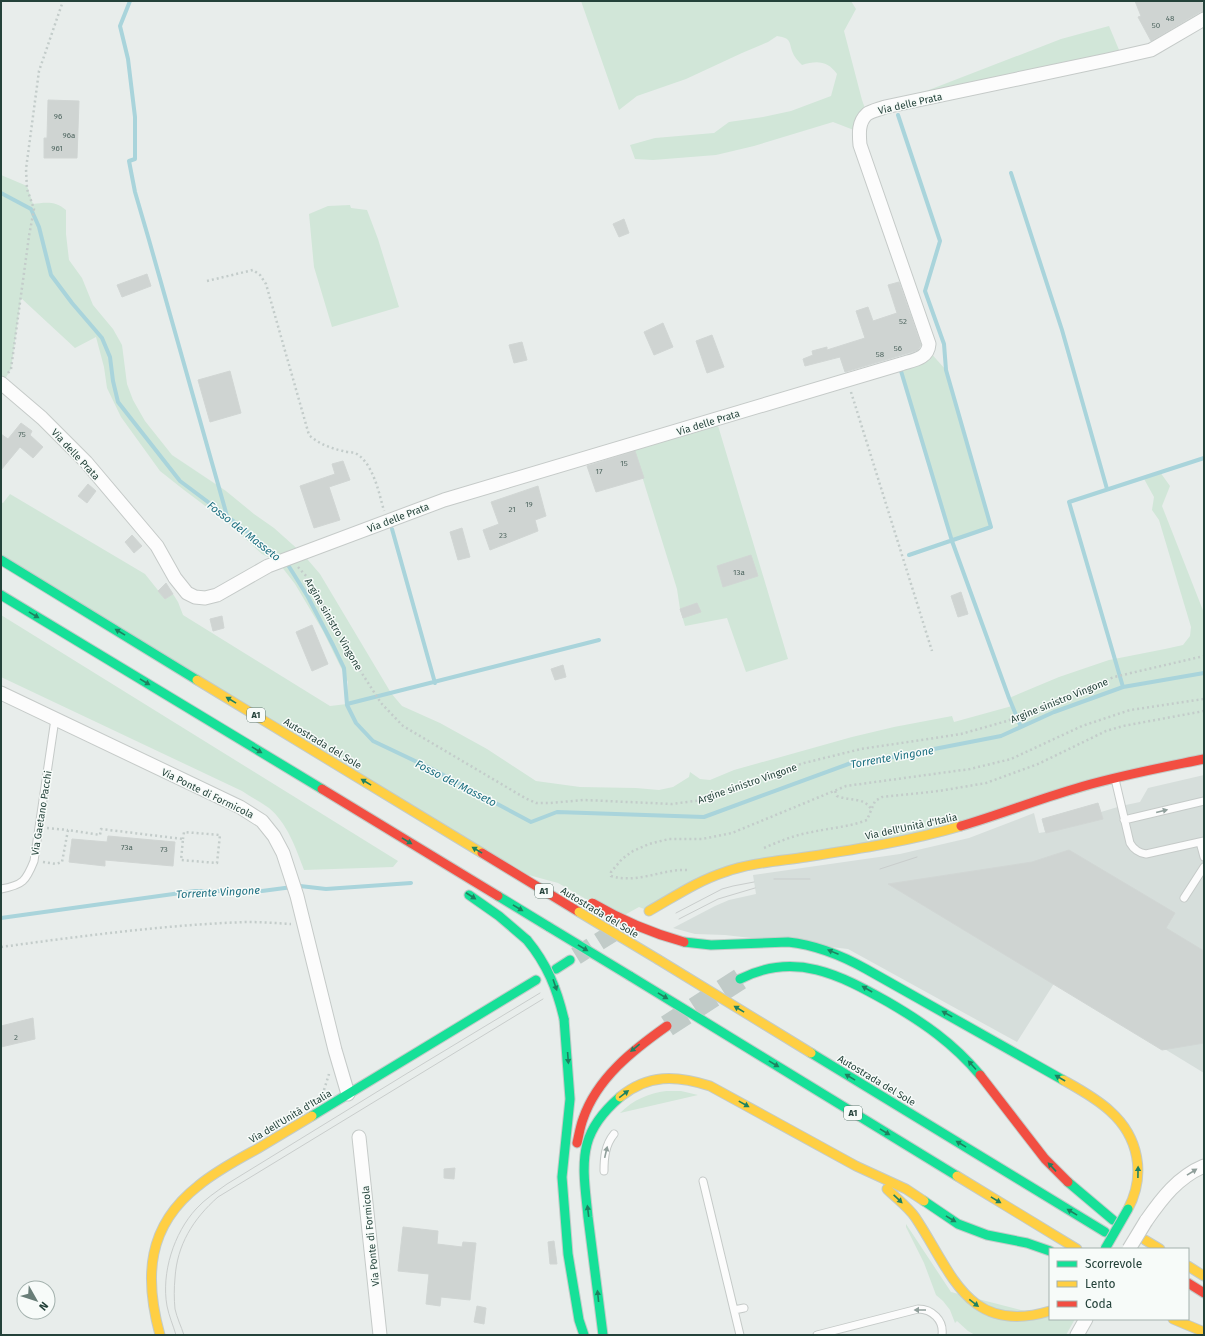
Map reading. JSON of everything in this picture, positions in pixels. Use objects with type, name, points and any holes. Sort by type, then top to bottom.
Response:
[{"type":"main road","name":"Autostrada del Sole","points":[[1,560],[1105,1232]]},
{"type":"main road","name":"A1","points":[[1,595],[1075,1248]]},
{"type":"main road","name":"Via dell'Unità d'Italia","points":[[649,911],[709,877],[726,871],[754,865],[852,850],[930,835],[986,819],[1062,792],[1204,759]]},
{"type":"main road","points":[[350,806],[398,845]]},
{"type":"main road","points":[[510,870],[544,880]]},
{"type":"main road","points":[[462,891],[496,913],[527,940],[542,960],[553,979],[560,1003],[564,1019],[570,1099],[562,1177],[568,1254],[579,1320],[584,1335]]},
{"type":"main road","points":[[589,901],[624,921],[647,931],[684,942],[710,945],[779,941],[804,944],[824,949],[861,966],[1094,1098],[1108,1108],[1121,1122],[1130,1135],[1135,1146],[1138,1164],[1138,1180],[1134,1197],[1106,1248]]},
{"type":"main road","points":[[556,968],[570,960]]},
{"type":"main road","points":[[740,979],[758,972],[786,967],[804,967],[823,970],[843,977],[919,1020],[936,1032],[965,1058],[983,1077],[1055,1170],[1070,1185],[1113,1220]]},
{"type":"main road","name":"Via dell'Unità d'Italia","points":[[160,1335],[152,1306],[150,1291],[154,1251],[162,1229],[178,1204],[195,1187],[215,1173],[536,980]]},
{"type":"main road","points":[[568,1254],[568,1176],[588,1107],[600,1087],[619,1062],[635,1048],[667,1026]]},
{"type":"main road","points":[[603,1335],[586,1194],[585,1163],[588,1143],[596,1127],[616,1099],[646,1081],[663,1077],[676,1077],[698,1081],[710,1086],[856,1166],[906,1189],[946,1216],[971,1230],[994,1237],[1027,1243],[1049,1251]]},
{"type":"main road","points":[[856,1166],[887,1189],[914,1216],[954,1282],[962,1292],[980,1307],[990,1312],[1015,1317],[1030,1317],[1049,1311]]},
{"type":"main road","points":[[1145,1240],[1158,1248]]},
{"type":"main road","points":[[1189,1267],[1204,1276]]},
{"type":"main road","points":[[1189,1284],[1204,1293]]},
{"type":"main road","points":[[1189,1318],[1204,1327]]},
{"type":"main road","points":[[1175,1320],[1204,1332]]},
{"type":"street","name":"Via delle Prata","points":[[1,383],[42,418],[86,462],[154,543],[175,578],[187,593],[195,598],[205,598],[216,595],[268,566],[444,500],[917,359],[926,354],[928,344],[860,144],[859,132],[862,122],[867,114],[885,107],[1151,50],[1204,19]]},
{"type":"street","name":"Via Ponte di Formicola","points":[[1,693],[250,813],[262,821],[281,848],[290,873],[335,1050],[348,1094]]},
{"type":"street","name":"Via Ponte di Formicola","points":[[359,1137],[380,1335]]},
{"type":"street","points":[[1130,1248],[1146,1221],[1174,1185],[1192,1172],[1204,1166]]},
{"type":"street","points":[[1077,1335],[1085,1320]]},
{"type":"lane","name":"Via Gaetano Pacchi","points":[[1,889],[16,886],[27,877],[34,861],[55,719]]},
{"type":"lane","points":[[1115,779],[1124,820],[1132,847],[1142,854],[1146,854],[1202,841],[1204,857]]},
{"type":"lane","points":[[1124,820],[1204,801]]},
{"type":"lane","points":[[1184,898],[1204,867]]},
{"type":"lane","points":[[604,1171],[606,1150],[609,1140],[614,1134]]},
{"type":"lane","points":[[703,1181],[740,1335]]},
{"type":"lane","points":[[734,1310],[744,1308]]},
{"type":"lane","points":[[817,1335],[918,1309],[924,1309],[936,1315],[941,1324],[942,1335]]},
{"type":"path","points":[[1,383],[11,369],[34,213],[27,189],[26,169],[39,71],[63,1]]},
{"type":"path","points":[[207,282],[253,270],[260,275],[266,284],[309,436],[316,442],[332,449],[355,454],[364,460],[372,471],[388,521]]},
{"type":"path","points":[[847,380],[932,651]]},
{"type":"path","name":"Argine sinistro Vingone","points":[[290,557],[307,577],[347,650],[381,703],[403,726],[536,803],[584,800],[672,804],[702,800],[735,789],[769,774],[804,763],[861,749],[961,734],[1007,721],[1114,677],[1204,656]]},
{"type":"path","points":[[688,874],[689,872],[687,870],[673,871],[642,878],[618,878],[611,876],[611,872],[622,859],[633,851],[649,844],[669,839],[702,839],[732,833],[846,786],[970,769],[1012,759],[1082,726],[1130,710],[1204,699]]},
{"type":"path","points":[[754,865],[758,854],[763,848],[784,839],[811,832],[857,824],[867,820],[872,810],[874,801],[882,797],[939,791],[986,783],[1038,764],[1106,732],[1123,726],[1204,712]]},
{"type":"path","points":[[835,791],[837,796],[844,799],[856,799],[865,802],[872,810]]},
{"type":"path","points":[[39,827],[100,835],[101,829],[183,839]]},
{"type":"path","points":[[34,861],[56,864],[62,862],[68,830]]},
{"type":"path","points":[[184,832],[220,835],[217,863],[181,860],[183,839],[184,832]]},
{"type":"path","points":[[1,947],[100,933],[187,926],[246,922],[303,924]]},
{"type":"shaded area","points":[[1204,775],[1204,1073],[1055,982],[1017,1042],[848,949],[725,935],[695,934],[673,928],[729,900],[756,894],[753,875],[900,854],[969,838],[1034,813],[1039,833],[1045,832],[1042,819],[1098,803],[1101,812],[1140,802],[1148,788]]},
{"type":"green space","points":[[581,1],[851,1],[856,9],[844,31],[867,114],[859,132],[833,122],[754,146],[716,155],[653,160],[635,159],[630,145],[655,138],[714,133],[729,122],[791,111],[831,96],[837,74],[830,66],[826,64],[813,62],[802,65],[794,55],[788,40],[777,36],[768,42],[686,79],[637,96],[619,110]]},
{"type":"green space","points":[[1109,26],[1122,57],[885,107],[1061,39]]},
{"type":"green space","points":[[1,175],[27,186],[33,204],[51,203],[66,210],[66,234],[69,260],[82,278],[93,305],[113,329],[122,345],[127,384],[133,400],[145,421],[172,455],[226,491],[274,528],[302,553],[320,574],[391,693],[402,706],[440,723],[487,749],[536,781],[580,787],[659,790],[673,787],[689,777],[690,772],[700,779],[710,780],[734,770],[852,737],[952,716],[954,722],[1012,706],[1009,698],[1059,677],[1109,660],[1183,645],[1190,636],[1191,627],[1159,520],[1152,510],[1154,497],[1143,477],[1160,472],[1170,486],[1162,506],[1204,613],[1204,759],[986,819],[744,867],[649,911],[639,907],[619,918],[558,883],[510,870],[1,554],[1,502],[3,503],[10,494],[145,574],[165,599],[173,594],[183,615],[330,706],[347,704],[348,682],[323,631],[295,584],[278,562],[262,554],[228,523],[160,471],[121,417],[107,388],[104,367],[96,337],[75,348],[21,298],[11,369],[2,384],[1,383]]},
{"type":"green space","points":[[350,205],[351,208],[367,210],[378,239],[399,307],[332,327],[314,267],[309,214],[328,206]]},
{"type":"green space","points":[[928,350],[946,370],[991,527],[952,541],[901,371],[901,364]]},
{"type":"green space","points":[[716,419],[788,659],[746,672],[727,618],[685,626],[680,609],[677,589],[632,444]]},
{"type":"green space","points":[[1,615],[398,861],[393,867],[304,870],[286,828],[275,814],[266,806],[242,791],[1,677]]},
{"type":"green space","points":[[681,1091],[698,1095],[620,1113],[630,1104],[642,1098],[653,1093]]},
{"type":"green space","points":[[906,1224],[951,1292],[1049,1317],[1049,1320],[1074,1320],[1066,1335],[975,1335],[957,1321],[955,1323],[950,1310],[936,1295],[924,1263],[906,1227]]},
{"type":"building","points":[[1135,1],[1201,1],[1204,6],[1204,11],[1151,41],[1138,17],[1141,16]]},
{"type":"building","points":[[48,100],[79,101],[77,158],[44,158],[44,138],[47,138]]},
{"type":"building","points":[[624,219],[629,233],[619,237],[613,224]]},
{"type":"building","points":[[147,274],[151,286],[122,297],[117,285]]},
{"type":"building","points":[[899,282],[921,345],[918,350],[845,372],[840,357],[805,366],[803,359],[813,355],[812,351],[827,347],[827,350],[865,338],[856,311],[868,307],[873,321],[897,313],[888,285]]},
{"type":"building","points":[[663,323],[673,347],[654,355],[644,332]]},
{"type":"building","points":[[712,335],[724,367],[707,373],[696,341]]},
{"type":"building","points":[[522,342],[527,360],[514,363],[509,345]]},
{"type":"building","points":[[230,371],[241,413],[210,422],[198,380]]},
{"type":"building","points":[[21,423],[32,431],[30,435],[43,447],[33,458],[20,447],[1,470],[1,434],[8,439]]},
{"type":"building","points":[[635,451],[644,478],[596,492],[587,466]]},
{"type":"building","points":[[343,461],[350,480],[329,487],[340,520],[314,528],[300,486],[335,474],[332,464]]},
{"type":"building","points":[[88,484],[96,491],[87,503],[78,496]]},
{"type":"building","points":[[538,486],[546,516],[535,520],[538,531],[490,550],[483,530],[499,524],[491,502]]},
{"type":"building","points":[[462,528],[470,557],[458,560],[450,532]]},
{"type":"building","points":[[132,535],[142,546],[134,553],[125,542]]},
{"type":"building","points":[[751,555],[758,576],[723,587],[717,566]]},
{"type":"building","points":[[166,583],[173,594],[165,599],[158,591]]},
{"type":"building","points":[[961,592],[968,614],[958,617],[951,596]]},
{"type":"building","points":[[697,603],[701,612],[683,618],[680,609]]},
{"type":"building","points":[[222,616],[224,628],[213,631],[210,619]]},
{"type":"building","points":[[312,625],[328,664],[312,671],[296,632]]},
{"type":"building","points":[[563,665],[566,677],[555,680],[551,669]]},
{"type":"building","points":[[1098,803],[1103,819],[1046,833],[1042,819]]},
{"type":"building","points":[[108,836],[175,842],[173,866],[105,860],[105,866],[69,862],[72,839],[107,842]]},
{"type":"building","points":[[1069,850],[1175,913],[1166,928],[1204,951],[1204,1043],[1162,1050],[888,884],[1032,862]]},
{"type":"building","points":[[33,1018],[35,1039],[1,1047],[1,1026]]},
{"type":"building","points":[[455,1168],[454,1179],[444,1178],[444,1169]]},
{"type":"building","points":[[403,1227],[438,1231],[437,1244],[462,1247],[463,1242],[476,1243],[470,1300],[441,1297],[440,1306],[426,1304],[429,1274],[398,1271]]},
{"type":"building","points":[[554,1241],[557,1264],[550,1264],[548,1242]]},
{"type":"building","points":[[477,1306],[486,1308],[484,1324],[474,1322]]},
{"type":"waterway","points":[[130,1],[120,26],[128,59],[135,117],[135,159],[129,161],[135,192],[227,516]]},
{"type":"waterway","points":[[898,115],[940,241],[925,291],[944,344],[946,370],[991,527],[909,555]]},
{"type":"waterway","points":[[1011,173],[1062,330],[1107,489]]},
{"type":"waterway","name":"Fosso del Masseto","points":[[1,193],[31,209],[39,227],[51,275],[72,303],[102,338],[110,357],[113,381],[118,402],[180,481],[240,526],[288,565],[308,597],[344,668],[347,705],[356,723],[373,741],[434,770],[531,822],[557,812],[704,817],[851,763],[893,757],[1001,736],[1054,712],[1123,687],[1204,673]]},
{"type":"waterway","points":[[901,371],[952,541],[1021,727]]},
{"type":"waterway","points":[[1123,687],[1069,502],[1204,458]]},
{"type":"waterway","points":[[392,529],[435,683]]},
{"type":"waterway","points":[[347,704],[599,640]]},
{"type":"waterway","name":"Torrente Vingone","points":[[1,918],[195,891],[262,891],[300,886],[326,889],[411,883]]},
{"type":"tunnel","points":[[576,956],[624,926]]},
{"type":"tunnel","points":[[667,1026],[740,979]]},
{"type":"tram line","points":[[880,869],[917,857]]},
{"type":"tram line","points":[[774,879],[810,879]]},
{"type":"tram line","points":[[676,913],[722,889],[754,882]]},
{"type":"tram line","points":[[679,919],[718,899],[755,888]]},
{"type":"tram line","points":[[176,1335],[167,1306],[166,1280],[168,1267],[171,1254],[181,1230],[199,1205],[227,1184],[540,993]]},
{"type":"tram line","points":[[184,1335],[175,1309],[174,1294],[176,1266],[188,1233],[209,1205],[218,1197],[543,999]]},
{"type":"traffic: fast","points":[[1,560],[197,680]]},
{"type":"traffic: fast","points":[[1,595],[322,789]]},
{"type":"traffic: fast","points":[[469,895],[499,916],[527,940]]},
{"type":"traffic: fast","points":[[498,896],[549,927]]},
{"type":"traffic: fast","points":[[549,927],[630,976]]},
{"type":"traffic: fast","points":[[527,940],[546,968],[558,997],[564,1019]]},
{"type":"traffic: fast","points":[[684,942],[711,945],[788,942],[798,943],[828,951],[866,969],[1063,1080]]},
{"type":"traffic: fast","points":[[556,969],[570,960]]},
{"type":"traffic: fast","points":[[740,979],[760,971],[780,967],[798,967],[835,975],[870,992],[926,1026],[949,1043],[980,1075]]},
{"type":"traffic: fast","points":[[630,976],[957,1176]]},
{"type":"traffic: fast","points":[[312,1116],[536,980]]},
{"type":"traffic: fast","points":[[564,1019],[570,1099],[562,1177],[568,1254],[579,1320],[584,1335]]},
{"type":"traffic: fast","points":[[811,1053],[1105,1232]]},
{"type":"traffic: fast","points":[[603,1335],[588,1217],[584,1180],[584,1162],[587,1144],[592,1130],[609,1107],[620,1097]]},
{"type":"traffic: fast","points":[[1068,1182],[1113,1220]]},
{"type":"traffic: fast","points":[[924,1201],[958,1224],[987,1235],[1027,1243],[1049,1251]]},
{"type":"traffic: fast","points":[[1106,1248],[1128,1209]]},
{"type":"traffic: slow","points":[[197,680],[482,853]]},
{"type":"traffic: slow","points":[[649,911],[695,885],[734,869],[754,864],[884,844],[961,826]]},
{"type":"traffic: slow","points":[[579,912],[659,960]]},
{"type":"traffic: slow","points":[[659,960],[811,1053]]},
{"type":"traffic: slow","points":[[620,1097],[641,1084],[663,1079],[686,1080],[710,1086],[856,1166],[906,1189],[924,1201]]},
{"type":"traffic: slow","points":[[1063,1080],[1105,1106],[1120,1121],[1128,1132],[1137,1157],[1138,1170],[1134,1196],[1128,1209]]},
{"type":"traffic: slow","points":[[160,1335],[152,1293],[152,1273],[154,1254],[159,1235],[168,1218],[181,1202],[212,1175],[312,1116]]},
{"type":"traffic: slow","points":[[957,1176],[1075,1248]]},
{"type":"traffic: slow","points":[[887,1189],[915,1217],[952,1278],[965,1294],[981,1307],[999,1315],[1022,1316],[1049,1311]]},
{"type":"traffic: slow","points":[[1145,1240],[1158,1248]]},
{"type":"traffic: slow","points":[[1189,1267],[1204,1276]]},
{"type":"traffic: slow","points":[[1175,1320],[1204,1332]]},
{"type":"traffic: jam","points":[[961,826],[1090,784],[1138,772],[1204,759]]},
{"type":"traffic: jam","points":[[322,789],[498,896]]},
{"type":"traffic: jam","points":[[482,853],[579,912]]},
{"type":"traffic: jam","points":[[592,903],[636,926],[684,942]]},
{"type":"traffic: jam","points":[[577,1143],[582,1122],[589,1104],[597,1091],[629,1055],[667,1026]]},
{"type":"traffic: jam","points":[[980,1075],[1045,1159],[1068,1182]]},
{"type":"traffic: jam","points":[[1189,1284],[1204,1293]]}]
